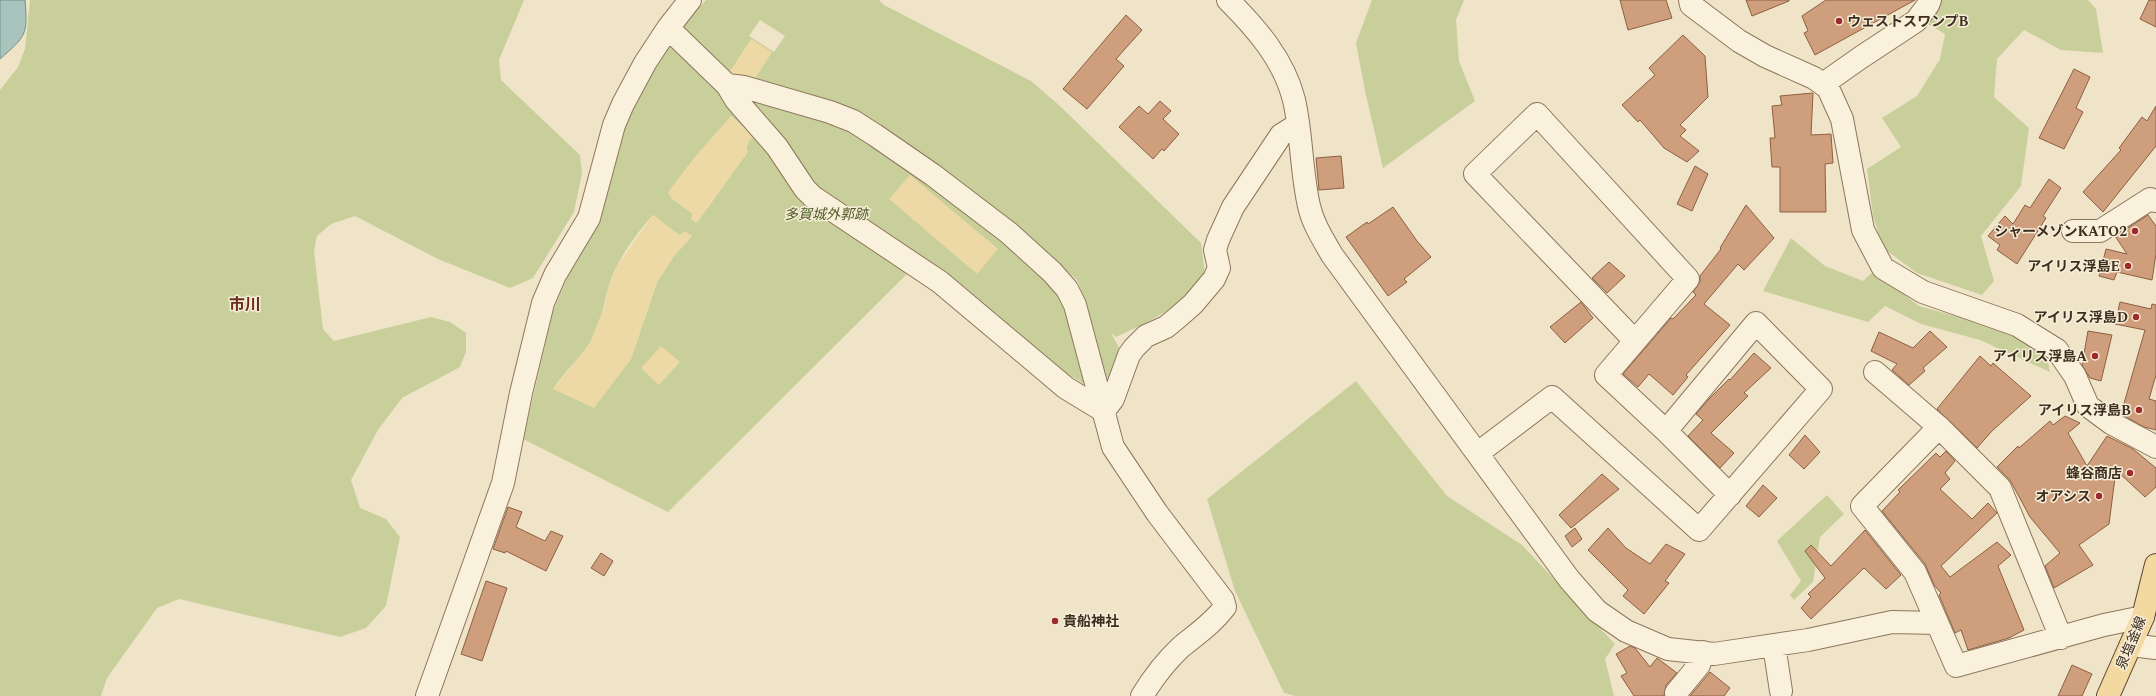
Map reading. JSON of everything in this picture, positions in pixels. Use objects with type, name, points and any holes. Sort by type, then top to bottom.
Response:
[{"type":"main road","name":"泉塩釜線","points":[[2108,696],[2143,617],[2156,565]]},
{"type":"street","points":[[427,696],[503,483],[520,393],[543,302],[555,275],[589,218],[614,125],[623,104],[645,63],[668,28],[690,0]]},
{"type":"street","points":[[1228,0],[1266,42],[1280,64],[1294,100],[1309,206],[1315,225],[1332,255],[1478,453],[1548,551],[1597,611],[1626,632],[1668,649],[1714,654],[1774,645],[1892,622],[1937,623]]},
{"type":"street","points":[[1690,0],[1692,5],[1739,41],[1823,84],[1828,88],[1842,119],[1863,230],[1884,268],[1923,292],[2017,325],[2057,350],[2075,376],[2088,406],[2111,423],[2156,446]]},
{"type":"street","points":[[1823,84],[1916,21],[1930,0]]},
{"type":"street","points":[[668,28],[728,85],[736,100],[777,146],[804,189],[813,198],[940,282],[1066,388],[1104,411]]},
{"type":"street","points":[[728,85],[744,87],[823,110],[852,121],[933,175],[1009,233],[1052,272],[1067,289],[1075,305],[1111,439],[1120,459],[1223,600],[1225,607],[1208,625],[1159,670],[1142,696]]},
{"type":"street","points":[[1635,341],[1476,174],[1537,114],[1688,279],[1606,375],[1666,430],[1730,496]]},
{"type":"street","points":[[1104,411],[1112,399],[1129,356],[1134,348],[1146,336],[1166,327],[1193,304],[1214,278],[1219,268],[1215,250],[1233,207],[1281,135],[1297,125]]},
{"type":"street","points":[[2073,231],[2100,231],[2150,199],[2156,201]]},
{"type":"street","points":[[1478,453],[1552,397],[1699,530],[1821,389],[1756,323],[1666,430]]},
{"type":"street","points":[[1875,372],[1939,427],[2000,488],[2061,638]]},
{"type":"street","points":[[1939,427],[1862,506],[1915,572],[1956,666],[2104,625],[2143,617]]},
{"type":"street","points":[[1774,645],[1781,691]]},
{"type":"street","points":[[2131,645],[2156,648]]},
{"type":"street","points":[[1677,696],[1676,693],[1699,665],[1703,652]]},
{"type":"green space","points":[[30,0],[524,0],[499,60],[501,80],[580,155],[582,173],[574,212],[533,278],[510,288],[438,259],[355,216],[331,224],[317,236],[314,251],[323,329],[334,341],[431,317],[450,322],[466,333],[466,352],[460,367],[402,398],[378,430],[351,480],[360,508],[386,519],[400,537],[386,606],[366,628],[340,637],[179,599],[157,608],[107,678],[101,696],[0,696],[0,90],[18,67],[25,49]]},
{"type":"green space","name":"多賀城外郭跡","points":[[706,0],[879,0],[884,5],[1031,81],[1060,106],[1201,243],[1205,274],[1180,303],[1146,323],[1116,337],[1111,333],[1123,355],[1112,375],[1092,389],[1061,370],[923,258],[668,512],[523,439],[553,312],[567,278],[598,224],[620,143],[632,108],[671,38]],"holes":[[[760,20],[785,36],[774,52],[749,36]],[[731,116],[752,135],[746,148],[691,218],[693,214],[671,198]],[[871,119],[880,124],[1023,232],[1077,280],[1082,292],[1076,283]],[[653,215],[679,235],[692,236],[674,256],[657,282],[631,359],[613,382],[553,389],[590,343],[599,323],[612,276],[628,248]]]},
{"type":"green space","points":[[1372,0],[1464,0],[1456,20],[1459,61],[1475,101],[1383,168],[1365,91],[1356,43]]},
{"type":"green space","points":[[1941,0],[2088,0],[2096,9],[2103,53],[2061,50],[2024,30],[1997,59],[1994,97],[2029,128],[2021,186],[1981,236],[1994,281],[1982,295],[1917,273],[1883,248],[1873,216],[1867,169],[1901,147],[1882,118],[1917,96],[1940,59],[1945,34],[1926,23]]},
{"type":"green space","points":[[1791,238],[1825,266],[1863,281],[1874,271],[1919,306],[2018,333],[2047,357],[2050,372],[1980,340],[1921,324],[1885,306],[1868,322],[1763,291]]},
{"type":"green space","points":[[1356,381],[1447,496],[1522,545],[1615,644],[1605,659],[1614,696],[1295,696],[1284,693],[1235,591],[1207,499]]},
{"type":"green space","points":[[1827,495],[1844,514],[1820,537],[1813,582],[1794,600],[1790,595],[1801,581],[1777,541]]},
{"type":"sand","points":[[751,39],[772,52],[753,82],[727,76]]},
{"type":"sand","points":[[731,116],[753,137],[746,145],[748,152],[697,223],[691,219],[693,214],[671,198],[668,192],[694,158]]},
{"type":"sand","points":[[910,175],[998,249],[977,274],[889,199]]},
{"type":"sand","points":[[653,215],[679,235],[685,231],[692,236],[674,256],[657,282],[631,359],[594,408],[553,389],[589,345],[605,305],[609,285],[617,266]]},
{"type":"sand","points":[[661,346],[680,362],[659,385],[641,368]]},
{"type":"water","points":[[0,0],[25,0],[26,21],[23,34],[20,39],[0,59]]},
{"type":"building","points":[[1620,0],[1666,0],[1672,18],[1628,30]]},
{"type":"building","points":[[1746,0],[1789,0],[1789,1],[1752,16]]},
{"type":"building","points":[[1826,0],[1915,0],[1815,55],[1804,33],[1808,31],[1802,16]]},
{"type":"building","points":[[2149,0],[2156,0],[2156,27],[2140,19]]},
{"type":"building","points":[[1126,15],[1142,30],[1116,59],[1124,66],[1087,109],[1063,89]]},
{"type":"building","points":[[1683,35],[1705,56],[1708,97],[1680,125],[1686,130],[1680,136],[1699,151],[1687,162],[1664,148],[1640,120],[1638,122],[1622,105],[1655,75],[1649,68]]},
{"type":"building","points":[[2074,69],[2090,77],[2076,108],[2083,112],[2064,149],[2039,138]]},
{"type":"building","points":[[1813,93],[1811,135],[1831,134],[1833,163],[1825,164],[1826,212],[1780,212],[1780,167],[1772,167],[1770,138],[1775,138],[1772,106],[1782,105],[1780,96]]},
{"type":"building","points":[[1160,101],[1171,111],[1163,119],[1179,134],[1164,151],[1162,149],[1153,159],[1119,127],[1139,106],[1148,114]]},
{"type":"building","points":[[2156,106],[2156,146],[2103,212],[2083,192],[2121,150],[2119,148],[2142,117],[2147,121]]},
{"type":"building","points":[[1341,156],[1344,188],[1319,190],[1316,158]]},
{"type":"building","points":[[1695,166],[1708,174],[1692,211],[1677,204]]},
{"type":"building","points":[[2049,179],[2061,188],[2043,216],[2046,218],[2017,264],[1997,250],[2000,245],[1988,236],[2005,216],[2013,224],[2025,205],[2030,208]]},
{"type":"building","points":[[1746,205],[1774,238],[1744,270],[1738,264],[1704,304],[1730,325],[1686,375],[1688,377],[1673,395],[1649,374],[1638,387],[1623,374],[1671,318],[1673,319],[1696,295],[1693,292],[1700,282],[1700,276],[1721,249],[1720,248]]},
{"type":"building","points":[[1393,207],[1417,241],[1431,257],[1404,279],[1407,282],[1388,296],[1346,237],[1367,222],[1368,224]]},
{"type":"building","points":[[2148,215],[2156,226],[2156,254],[2152,280],[2117,272],[2114,280],[2099,276],[2106,249],[2127,254],[2115,236]]},
{"type":"building","points":[[1609,262],[1625,276],[1607,293],[1592,278]]},
{"type":"building","points":[[1581,302],[1593,318],[1565,343],[1550,327]]},
{"type":"building","points":[[2120,302],[2151,309],[2152,304],[2156,305],[2156,375],[2149,399],[2156,401],[2156,430],[2144,427],[2121,414],[2145,330],[2115,324]]},
{"type":"building","points":[[1930,331],[1947,347],[1923,368],[1925,371],[1909,385],[1892,370],[1897,364],[1871,351],[1879,332],[1913,348]]},
{"type":"building","name":"アイリス浮島A","points":[[2088,331],[2112,335],[2101,381],[2090,378],[2082,365]]},
{"type":"building","points":[[1754,353],[1771,368],[1744,393],[1748,396],[1711,433],[1734,453],[1720,468],[1688,436],[1703,420],[1696,414],[1729,379],[1730,380]]},
{"type":"building","points":[[1980,356],[1991,366],[1993,363],[2031,396],[1992,431],[1977,448],[1937,409]]},
{"type":"building","points":[[2065,416],[2080,423],[2068,433],[2087,466],[2107,436],[2133,449],[2156,468],[2156,487],[2145,497],[2116,470],[2109,524],[2079,545],[2093,565],[2054,588],[2045,566],[2060,553],[2030,517],[2010,480],[1997,467],[2018,446],[2019,448],[2050,421],[2053,425]]},
{"type":"building","points":[[1805,435],[1820,452],[1804,469],[1789,455]]},
{"type":"building","points":[[1946,451],[1955,461],[1945,473],[1950,479],[1940,489],[1972,519],[1988,503],[1997,513],[1941,566],[1950,577],[1997,542],[2011,555],[1998,566],[2024,630],[2009,638],[1968,650],[1961,630],[1955,633],[1939,595],[1941,593],[1934,585],[1925,564],[1882,511],[1900,492],[1898,490],[1936,453],[1940,457]]},
{"type":"building","points":[[1602,474],[1619,489],[1571,528],[1559,515]]},
{"type":"building","points":[[1763,485],[1777,498],[1759,517],[1746,506]]},
{"type":"building","points":[[508,507],[522,512],[516,527],[545,541],[551,531],[563,536],[546,571],[506,551],[505,553],[493,549]]},
{"type":"building","points":[[1575,528],[1582,539],[1572,547],[1565,536]]},
{"type":"building","points":[[1608,528],[1626,548],[1650,564],[1666,544],[1685,554],[1665,581],[1669,583],[1644,614],[1623,596],[1628,590],[1588,550]]},
{"type":"building","points":[[1865,530],[1901,575],[1886,589],[1864,568],[1811,619],[1801,608],[1811,597],[1808,594],[1825,578],[1805,551],[1811,545],[1831,566]]},
{"type":"building","points":[[601,553],[613,561],[604,576],[591,568]]},
{"type":"building","points":[[486,581],[507,588],[482,661],[461,654]]},
{"type":"building","points":[[1630,646],[1635,648],[1650,667],[1657,658],[1677,673],[1666,685],[1664,696],[1634,696],[1621,676],[1627,673],[1616,654]]},
{"type":"building","points":[[2072,665],[2092,674],[2082,696],[2058,696]]},
{"type":"building","points":[[1710,672],[1730,688],[1724,696],[1690,696]]},
{"type":"place","name":"ウェストスワンプB","points":[[1839,21]]},
{"type":"place","name":"シャーメゾンKATO2","points":[[2135,231]]},
{"type":"place","name":"アイリス浮島E","points":[[2128,266]]},
{"type":"place","name":"アイリス浮島D","points":[[2136,317]]},
{"type":"place","name":"アイリス浮島A","points":[[2095,356]]},
{"type":"place","name":"アイリス浮島B","points":[[2139,410]]},
{"type":"place","name":"蜂谷商店","points":[[2130,473]]},
{"type":"place","name":"オアシス","points":[[2099,496]]},
{"type":"place","name":"貴船神社","points":[[1055,621]]},
{"type":"district","name":"市川","points":[[245,305]]}]
